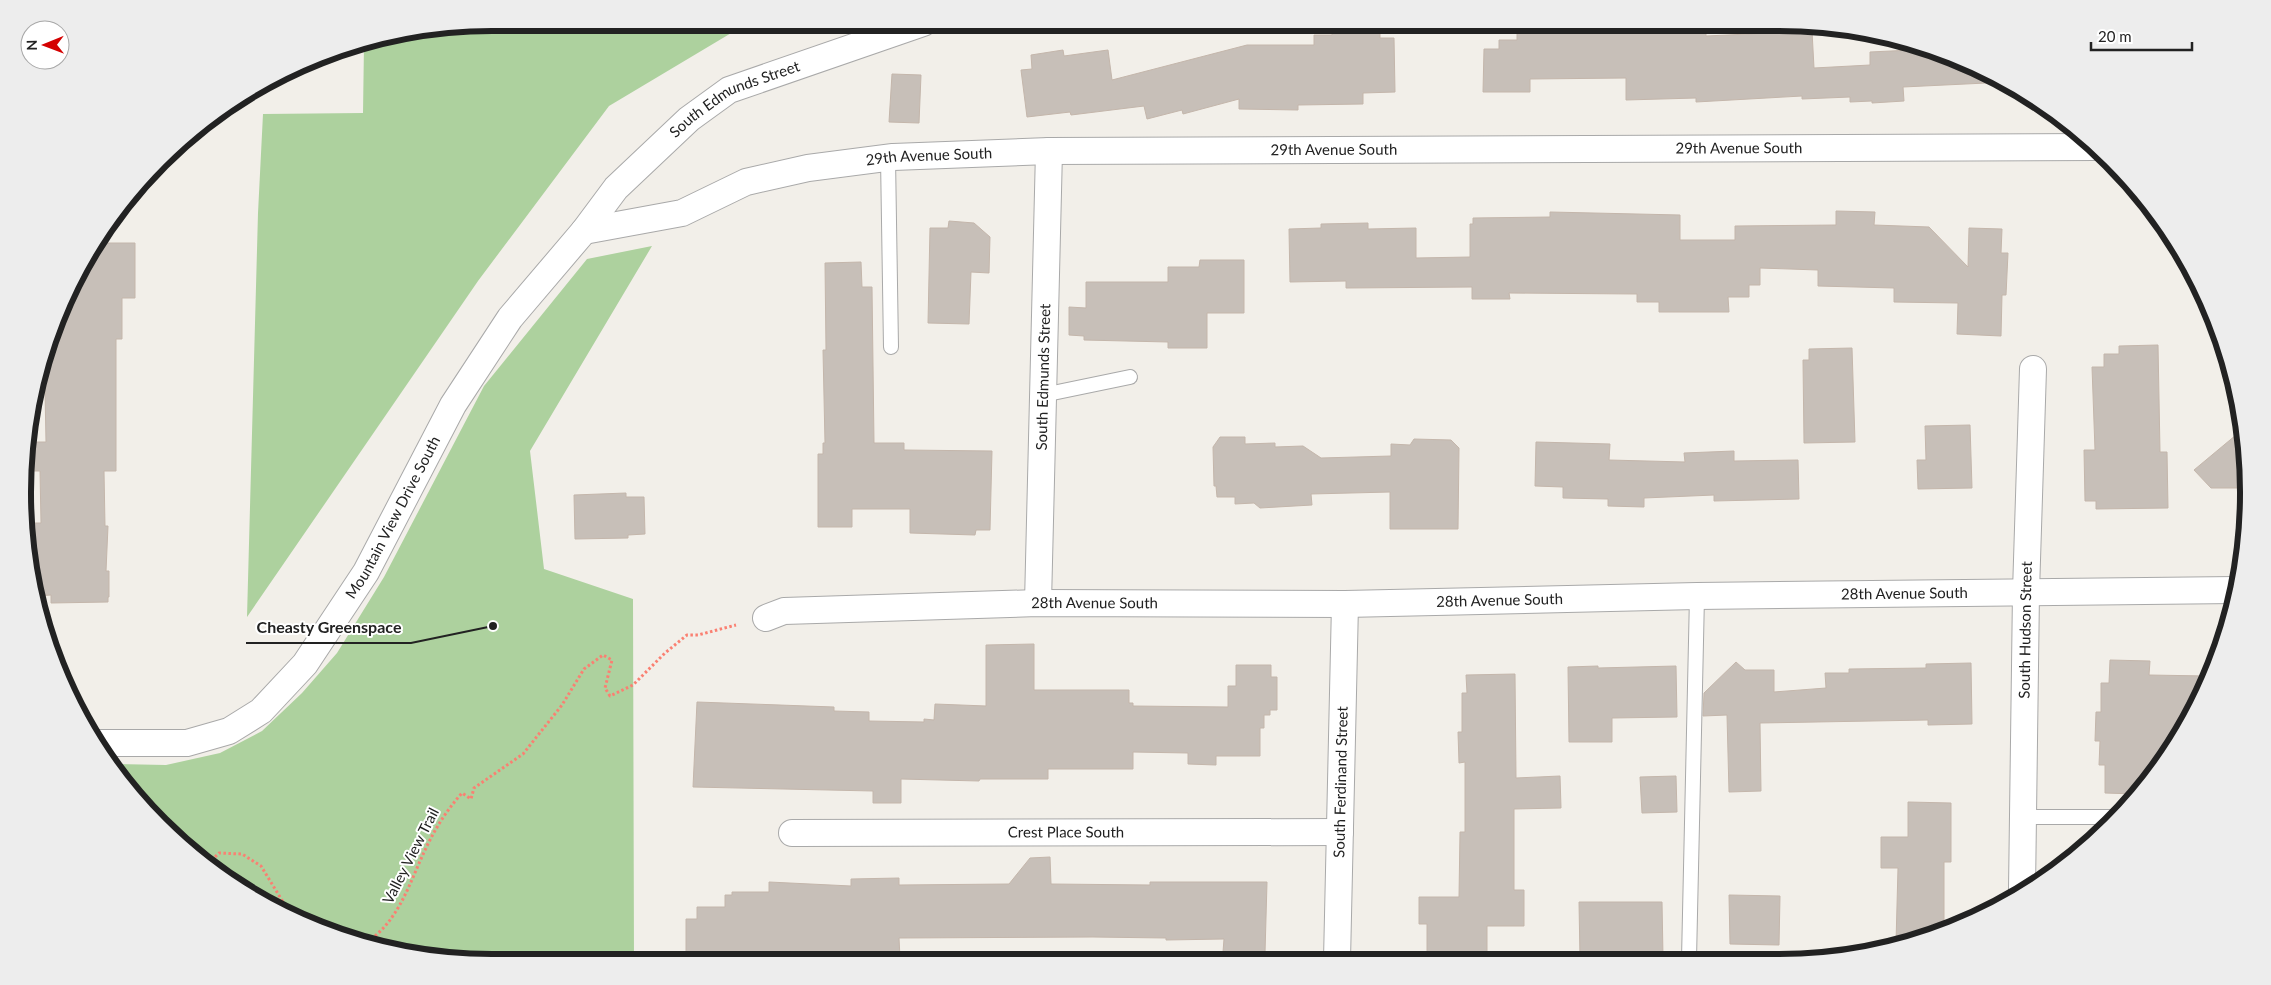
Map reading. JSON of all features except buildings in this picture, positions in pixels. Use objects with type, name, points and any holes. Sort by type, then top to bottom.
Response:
[{"type":"street","name":"South Edmunds Street","points":[[584,231],[616,188],[689,118],[729,90],[897,31]]},
{"type":"street","name":"29th Avenue South","points":[[584,231],[682,213],[746,182],[808,168],[888,158],[1049,151],[2084,147]]},
{"type":"street","name":"South Edmunds Street","points":[[1038,603],[1049,151]]},
{"type":"street","name":"Mountain View Drive South","points":[[105,743],[187,743],[229,731],[261,710],[305,664],[366,572],[452,405],[510,318],[584,231]]},
{"type":"street","name":"South Hudson Street","points":[[2022,884],[2026,592],[2033,369]]},
{"type":"street","name":"28th Avenue South","points":[[766,618],[784,611],[1038,603],[1345,604],[1697,596],[2229,590]]},
{"type":"street","name":"South Ferdinand Street","points":[[1337,954],[1345,604]]},
{"type":"street","name":"Crest Place South","points":[[792,833],[1340,832]]},
{"type":"lane","points":[[888,158],[891,346]]},
{"type":"lane","points":[[1043,395],[1130,377]]},
{"type":"lane","points":[[1689,954],[1697,596]]},
{"type":"lane","points":[[2023,817],[2107,817]]},
{"type":"path","name":"Valley View Trail","points":[[372,938],[392,918],[402,903],[426,848],[446,812],[462,793],[471,798],[474,788],[523,754],[562,705],[584,669],[602,655],[612,660],[605,688],[610,696],[634,684],[664,653],[687,635],[766,618]]},
{"type":"path","points":[[213,859],[219,853],[242,854],[261,866],[284,904]]},
{"type":"green space","points":[[492,31],[735,31],[609,106],[478,281],[247,617],[258,213],[263,114],[363,113],[364,50],[403,40],[432,35]]},
{"type":"green space","points":[[652,246],[530,451],[544,569],[633,599],[634,954],[492,954],[432,950],[373,938],[316,919],[262,892],[212,858],[166,819],[120,764],[166,765],[220,753],[262,731],[302,693],[337,653],[384,577],[484,386],[587,259]]},
{"type":"place","name":"Cheasty Greenspace","points":[[493,626]]}]
